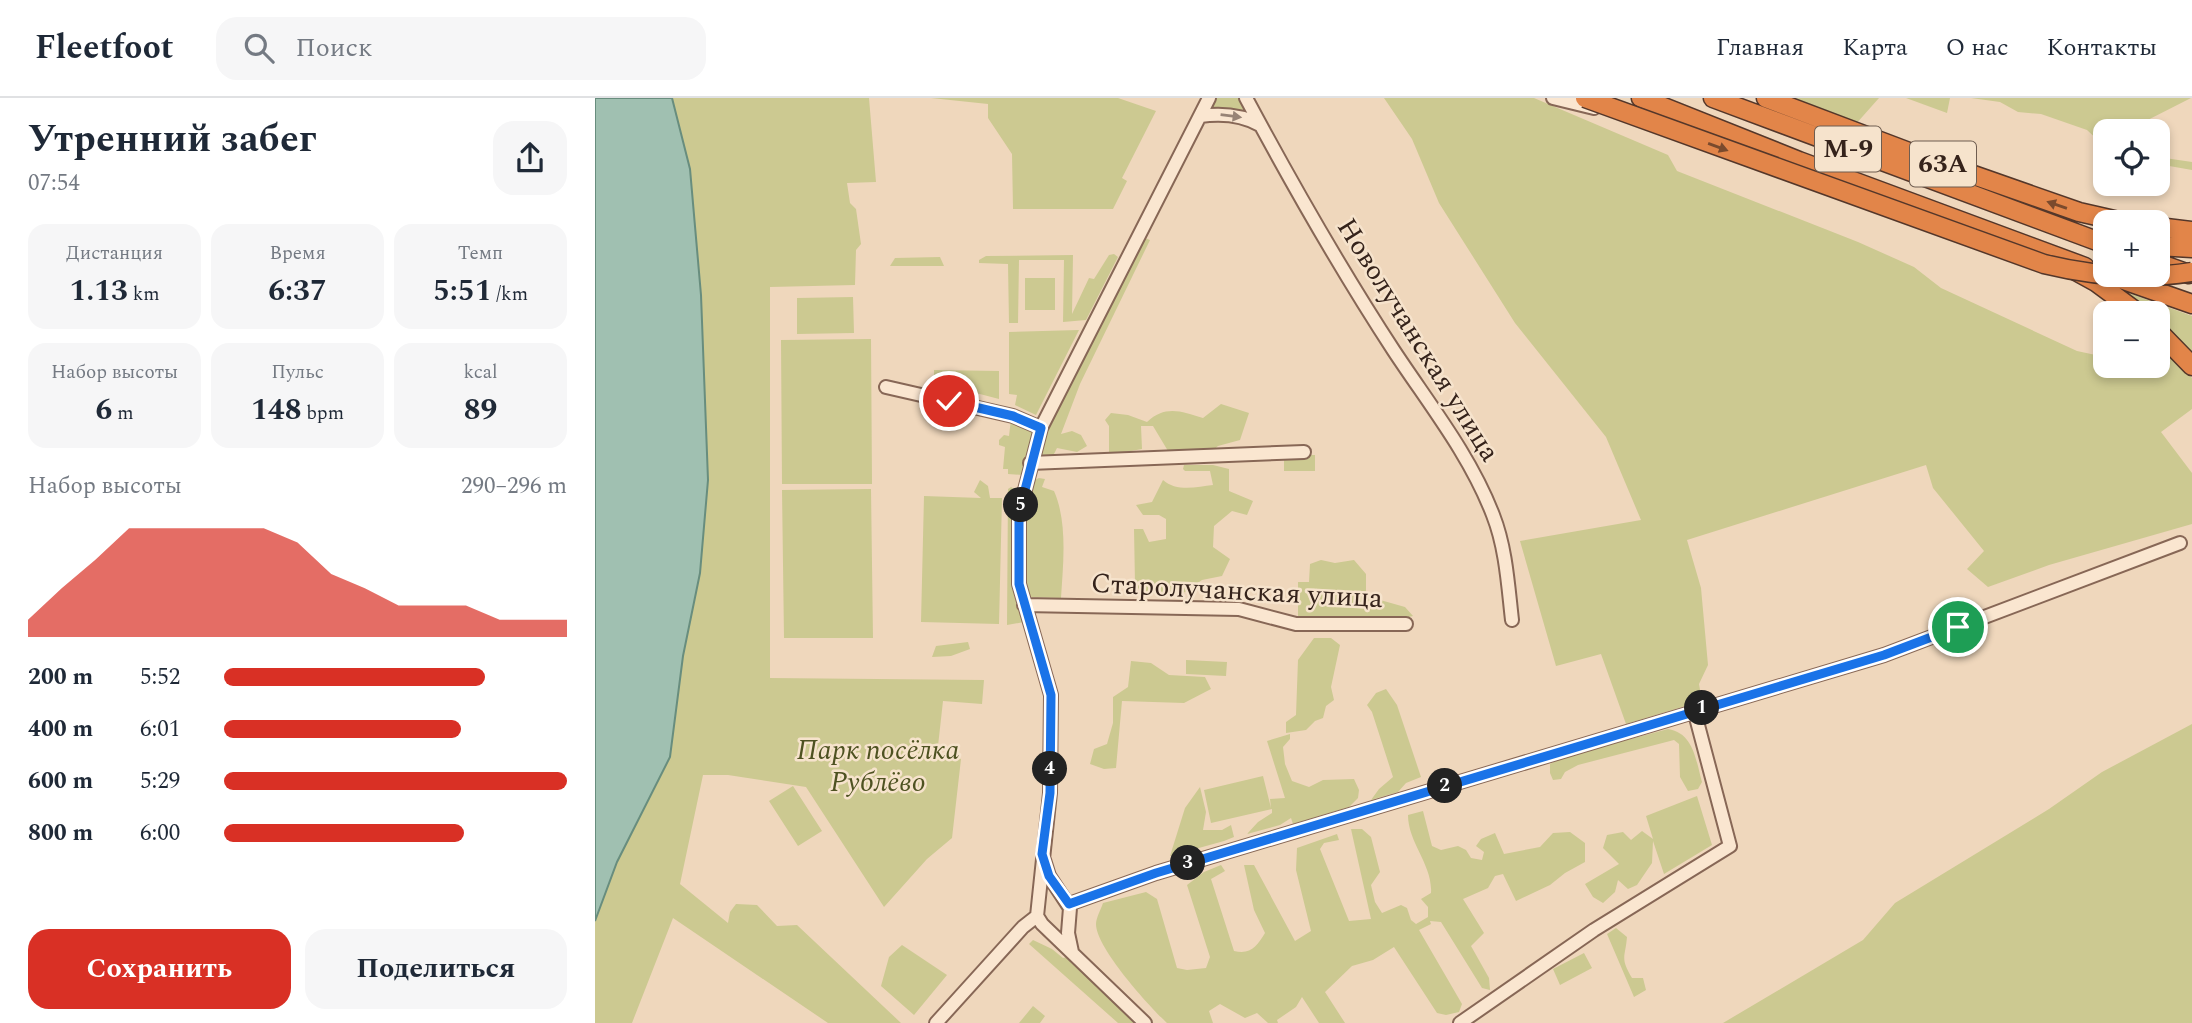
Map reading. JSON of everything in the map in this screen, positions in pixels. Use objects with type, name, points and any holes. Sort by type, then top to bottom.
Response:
[{"type":"highway","points":[[1585,98],[2044,264],[2104,276],[2192,274]]},
{"type":"highway","name":"М-9","points":[[1641,98],[2025,246],[2093,269]]},
{"type":"highway","name":"М-9","points":[[1713,98],[2093,240]]},
{"type":"highway","name":"63A","points":[[1766,98],[2043,200],[2093,215]]},
{"type":"highway","points":[[2057,228],[2093,236]]},
{"type":"highway","points":[[2170,228],[2192,231]]},
{"type":"highway","points":[[2025,246],[2096,282],[2122,301]]},
{"type":"highway","points":[[2170,247],[2192,248]]},
{"type":"highway","points":[[2170,267],[2192,274]]},
{"type":"highway","name":"М-9","points":[[2144,287],[2192,304]]},
{"type":"highway","points":[[2170,343],[2192,366]]},
{"type":"street","points":[[1145,1023],[1045,927],[1037,911],[1050,793],[1051,695],[1019,584],[1019,513],[1041,428],[1209,98]]},
{"type":"street","name":"Новолучанская улица","points":[[1246,98],[1394,351],[1448,429],[1470,468],[1493,514],[1503,549],[1512,620]]},
{"type":"street","points":[[1553,98],[1640,117],[1717,129]]},
{"type":"street","points":[[1200,117],[1226,114],[1261,125]]},
{"type":"street","points":[[885,387],[1013,416],[1041,428]]},
{"type":"street","points":[[1030,463],[1304,452]]},
{"type":"street","points":[[1067,902],[1694,710],[1884,655],[2180,543]]},
{"type":"street","name":"Старолучанская улица","points":[[1024,605],[1239,609],[1296,624],[1406,624]]},
{"type":"street","points":[[1460,1023],[1594,930],[1730,846],[1694,710]]},
{"type":"street","points":[[1042,854],[1049,876],[1067,902],[1070,918],[1067,933],[1074,955]]},
{"type":"street","points":[[936,1023],[1048,896],[1057,895],[1067,902]]},
{"type":"street","points":[[1045,927],[1060,928],[1070,918]]},
{"type":"green space","name":"Парк посёлка Рублёво","points":[[672,98],[869,98],[876,182],[847,183],[850,203],[856,209],[861,244],[856,250],[855,285],[770,287],[770,678],[984,680],[982,704],[943,701],[937,755],[961,759],[952,838],[927,859],[884,907],[806,787],[728,775],[703,775],[680,884],[728,923],[730,912],[736,904],[757,905],[777,926],[797,925],[901,1023],[828,1023],[673,918],[632,1023],[595,1023],[595,921],[617,862],[683,656],[700,573],[708,480],[701,295],[690,169]]},
{"type":"green space","points":[[931,98],[1118,98],[1156,111],[1122,178],[1127,181],[1113,209],[1013,209],[1012,154],[988,118],[988,104]]},
{"type":"green space","points":[[1215,98],[1239,98],[1247,112],[1215,109],[1212,106]]},
{"type":"green space","points":[[1384,98],[1534,98],[1668,155],[1677,171],[1858,242],[1914,267],[1941,288],[2077,351],[2093,354],[2093,378],[2170,378],[2170,352],[2192,378],[2192,409],[2161,432],[2192,473],[2192,524],[2049,565],[1988,587],[1967,569],[1984,551],[1933,488],[1926,465],[1687,540],[1701,588],[1708,665],[1699,684],[1702,701],[1626,724],[1601,654],[1556,666],[1520,541],[1641,520],[1606,437],[1515,323],[1439,203],[1412,139]]},
{"type":"green space","points":[[1785,98],[1879,98],[1855,125]]},
{"type":"green space","points":[[1906,98],[1950,98],[1947,113]]},
{"type":"green space","points":[[1971,98],[2191,98],[2150,119],[2093,119],[2093,136],[2087,130],[2041,114],[2018,112],[2000,102]]},
{"type":"green space","points":[[2170,159],[2192,162],[2192,170],[2170,166]]},
{"type":"green space","points":[[1142,237],[1150,240],[1080,384],[1061,434],[1072,431],[1081,435],[1087,446],[1077,452],[1057,448],[1053,456],[1043,456],[1038,453],[1041,437]]},
{"type":"green space","points":[[1073,255],[1072,314],[1089,278],[1094,279],[1109,255],[1118,257],[1086,320],[1063,322],[1064,260],[1019,260],[1018,323],[1009,323],[1008,264],[979,263],[979,260],[986,256]]},
{"type":"green space","points":[[940,257],[944,266],[890,266],[895,258]]},
{"type":"green space","points":[[1025,278],[1055,278],[1055,310],[1025,310]]},
{"type":"green space","points":[[2123,291],[2151,301],[2130,301],[2124,296]]},
{"type":"green space","points":[[853,297],[854,333],[797,334],[797,298]]},
{"type":"green space","points":[[2170,308],[2192,316],[2192,353],[2170,333]]},
{"type":"green space","points":[[1079,330],[1036,415],[1015,405],[1017,395],[1009,394],[1009,332]]},
{"type":"green space","points":[[871,339],[872,484],[782,484],[781,340]]},
{"type":"green space","points":[[934,370],[999,371],[999,399],[934,382]]},
{"type":"green space","points":[[1221,404],[1249,413],[1240,440],[1218,446],[1211,452],[1168,451],[1153,426],[1141,426],[1142,449],[1114,454],[1109,452],[1109,426],[1105,420],[1111,413],[1128,415],[1147,422],[1167,411],[1203,418]]},
{"type":"green space","points":[[1011,419],[1037,429],[1026,456],[1023,475],[1008,474],[1008,469],[1003,469],[1005,447],[999,445],[999,440],[1004,435],[1009,436]]},
{"type":"green space","points":[[1284,455],[1315,455],[1315,471],[1284,471]]},
{"type":"green space","points":[[1184,465],[1213,465],[1229,469],[1229,491],[1253,501],[1247,515],[1232,511],[1214,526],[1213,547],[1230,559],[1222,576],[1202,580],[1179,596],[1142,593],[1135,584],[1134,529],[1143,529],[1149,542],[1166,539],[1166,519],[1159,515],[1143,515],[1136,505],[1152,502],[1163,480],[1180,487],[1213,485],[1210,471],[1185,471]]},
{"type":"green space","points":[[1045,479],[1042,487],[1054,491],[1061,517],[1061,598],[1027,597],[1024,584],[1022,554],[1026,508],[1032,481]]},
{"type":"green space","points":[[980,480],[988,486],[990,498],[1002,498],[999,624],[921,622],[924,496],[981,498],[974,492]]},
{"type":"green space","points":[[1011,487],[1020,492],[1014,595],[1024,622],[1007,625],[1008,489]]},
{"type":"green space","points":[[871,489],[873,638],[784,638],[782,490]]},
{"type":"green space","points":[[1321,560],[1335,563],[1354,560],[1366,574],[1366,596],[1405,607],[1413,616],[1391,621],[1298,620],[1298,582],[1309,582],[1310,564]]},
{"type":"green space","points":[[1314,638],[1331,638],[1340,645],[1331,687],[1334,700],[1326,706],[1323,718],[1315,721],[1306,730],[1286,733],[1286,722],[1296,715],[1298,660]]},
{"type":"green space","points":[[968,642],[970,649],[951,656],[932,657],[936,646]]},
{"type":"green space","points":[[1186,660],[1227,662],[1226,676],[1186,674]]},
{"type":"green space","points":[[1131,661],[1151,663],[1169,675],[1205,677],[1211,689],[1184,703],[1122,701],[1116,768],[1104,769],[1090,764],[1094,749],[1107,744],[1113,723],[1113,697],[1128,687]]},
{"type":"green space","points":[[1386,689],[1397,705],[1421,777],[1406,783],[1398,792],[1371,800],[1393,777],[1372,712],[1367,705],[1376,693]]},
{"type":"green space","points":[[2192,724],[2192,1023],[1723,1023],[1863,940],[1895,903],[2049,809],[2102,772]]},
{"type":"green space","points":[[1668,729],[1683,736],[1693,749],[1702,782],[1698,789],[1688,791],[1680,777],[1679,744],[1674,740],[1578,765],[1565,772],[1561,779],[1553,780],[1550,773],[1550,764],[1563,757]]},
{"type":"green space","points":[[1290,734],[1290,739],[1283,747],[1285,764],[1292,781],[1309,787],[1323,780],[1354,779],[1359,790],[1358,798],[1349,807],[1293,824],[1291,818],[1280,825],[1247,834],[1258,822],[1272,813],[1272,809],[1211,823],[1204,790],[1263,776],[1271,808],[1270,799],[1285,798],[1267,741]]},
{"type":"green space","points":[[793,786],[822,831],[798,846],[769,801]]},
{"type":"green space","points":[[1200,787],[1206,812],[1203,830],[1222,830],[1231,825],[1234,837],[1170,856],[1185,808]]},
{"type":"green space","points":[[1697,796],[1712,845],[1664,874],[1653,841],[1652,863],[1637,885],[1628,889],[1618,880],[1615,892],[1603,903],[1593,897],[1585,884],[1619,864],[1603,848],[1607,835],[1623,832],[1631,840],[1642,831],[1653,839],[1646,816]]},
{"type":"green space","points":[[1423,811],[1432,846],[1441,850],[1458,846],[1466,850],[1471,858],[1482,860],[1484,852],[1476,846],[1481,839],[1495,833],[1504,854],[1540,847],[1553,833],[1570,832],[1585,843],[1585,862],[1550,885],[1516,901],[1503,874],[1495,876],[1488,888],[1463,899],[1484,933],[1471,946],[1489,978],[1490,990],[1482,988],[1441,922],[1430,921],[1431,924],[1419,930],[1462,1004],[1459,1012],[1446,1015],[1437,1013],[1394,947],[1373,960],[1352,966],[1325,992],[1345,1023],[1319,1023],[1302,997],[1296,1007],[1277,1020],[1278,1023],[1268,1023],[1257,1013],[1245,1018],[1220,1004],[1209,1011],[1213,1023],[1167,1023],[1125,976],[1098,934],[1096,922],[1103,903],[1146,892],[1157,899],[1177,968],[1206,968],[1210,957],[1187,885],[1204,872],[1221,865],[1225,871],[1211,879],[1234,951],[1245,952],[1256,945],[1265,933],[1254,910],[1244,865],[1254,865],[1295,941],[1311,931],[1296,870],[1297,848],[1337,834],[1339,840],[1324,843],[1320,849],[1349,921],[1371,919],[1351,829],[1362,829],[1371,837],[1380,872],[1371,885],[1375,902],[1382,913],[1401,905],[1407,908],[1411,920],[1416,924],[1428,917],[1428,907],[1421,899],[1431,893],[1431,883],[1412,835],[1408,815]]},
{"type":"green space","points":[[1616,928],[1627,937],[1624,958],[1628,971],[1632,978],[1643,978],[1646,990],[1634,997],[1607,934]]},
{"type":"green space","points":[[1033,940],[1063,958],[1071,956],[1142,1023],[1118,1023],[1029,944]]},
{"type":"green space","points":[[902,945],[947,975],[914,1015],[881,986],[889,957]]},
{"type":"green space","points":[[1584,953],[1592,968],[1560,985],[1553,969]]},
{"type":"green space","points":[[1033,1006],[1045,1016],[1040,1023],[1019,1023]]},
{"type":"shaded area","points":[[595,98],[672,98],[690,169],[701,295],[708,480],[700,573],[683,656],[670,757],[617,862],[595,921]]},
{"type":"route","points":[[949,401],[1013,416],[1041,428],[1019,513],[1019,584],[1051,695],[1050,793],[1042,854],[1056,889],[1069,904],[1156,873],[1884,655],[1958,627]]}]
